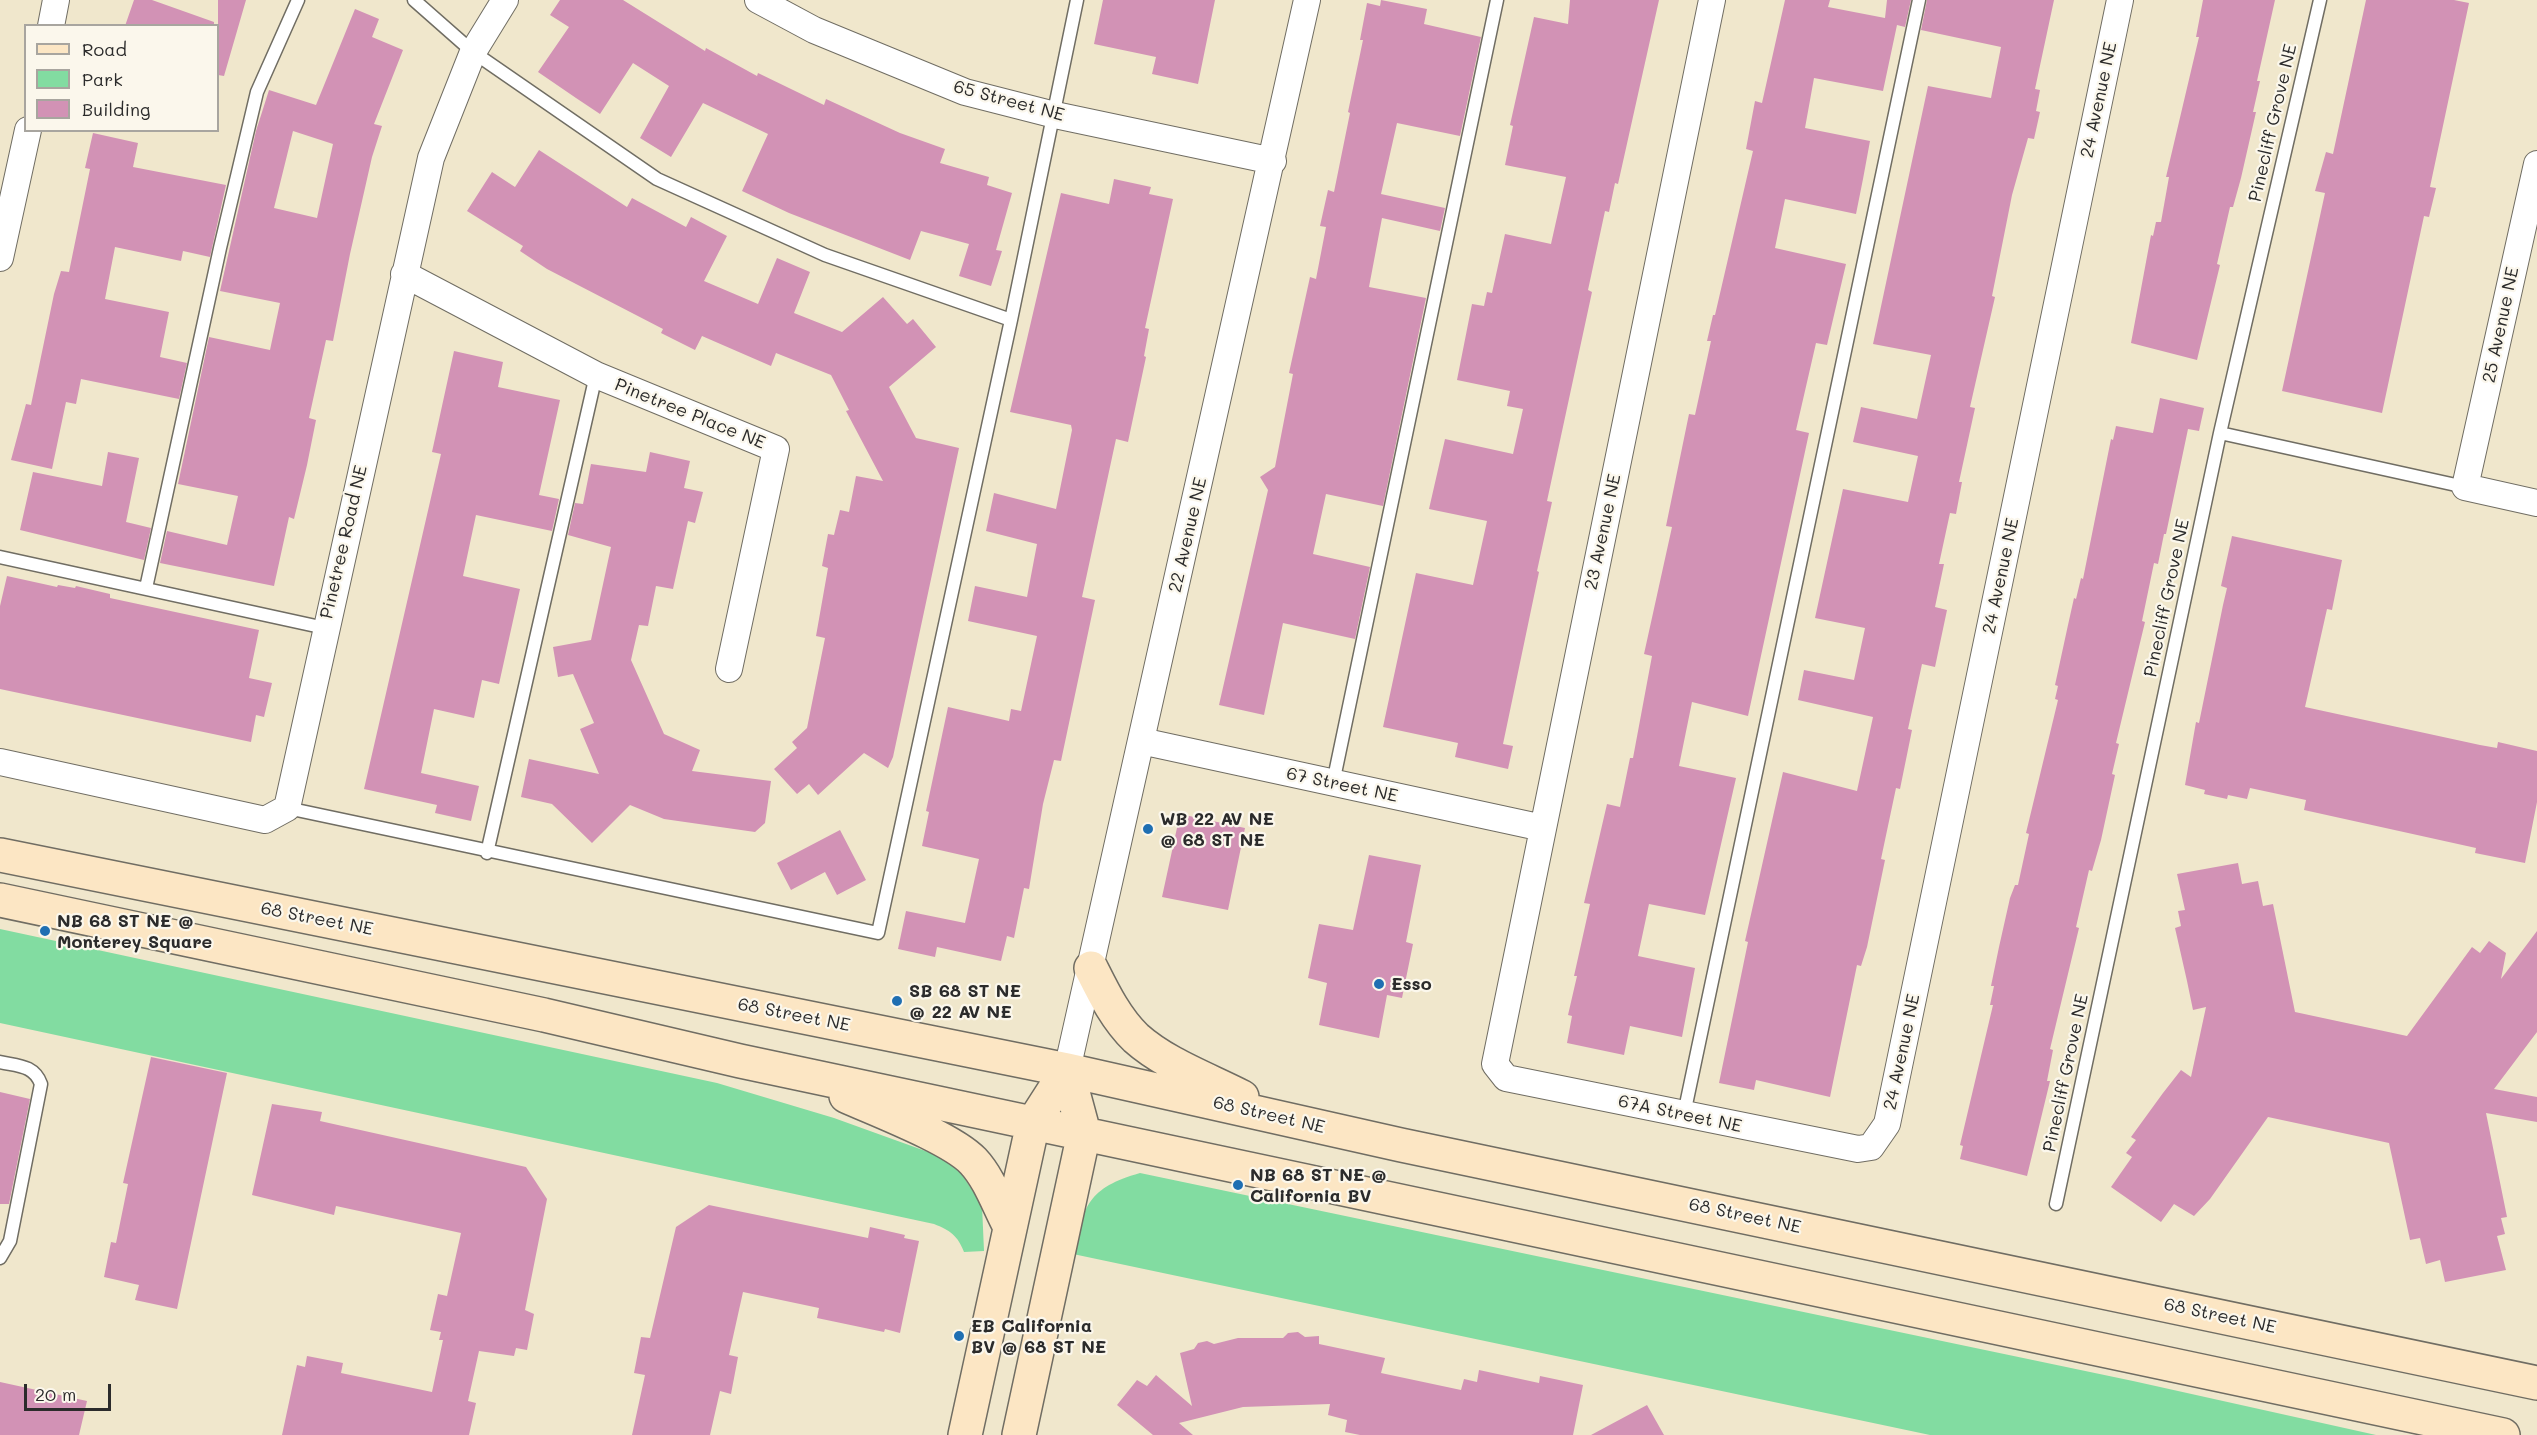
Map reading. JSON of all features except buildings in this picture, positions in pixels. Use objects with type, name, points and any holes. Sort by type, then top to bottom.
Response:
[{"type":"main road","name":"68 Street NE","points":[[0,855],[1067,1070],[2537,1383]]},
{"type":"main road","points":[[0,900],[544,1015],[793,1072],[2503,1435]]},
{"type":"main road","points":[[1091,968],[1106,1000],[1136,1037],[1161,1055],[1280,1117]]},
{"type":"main road","points":[[965,1435],[1033,1123],[1067,1070]]},
{"type":"main road","points":[[1019,1435],[1084,1133],[1067,1070]]},
{"type":"main road","points":[[793,1072],[943,1141],[973,1160],[1009,1225]]},
{"type":"street","points":[[51,24],[56,0]]},
{"type":"street","name":"Pinetree Road NE","points":[[287,808],[325,628],[431,158],[473,52],[505,0]]},
{"type":"street","name":"65 Street NE","points":[[758,0],[814,30],[965,92],[1055,115],[1273,161]]},
{"type":"street","name":"22 Avenue NE","points":[[1067,1070],[1273,161],[1307,0]]},
{"type":"street","name":"23 Avenue NE","points":[[1495,1064],[1712,0]]},
{"type":"street","name":"24 Avenue NE","points":[[1871,1147],[1887,1124],[2120,0]]},
{"type":"street","points":[[0,258],[28,132]]},
{"type":"street","name":"25 Avenue NE","points":[[2465,487],[2537,164]]},
{"type":"street","name":"Pinetree Place NE","points":[[404,274],[596,375],[776,449],[729,669]]},
{"type":"street","points":[[2465,487],[2537,503]]},
{"type":"street","name":"67 Street NE","points":[[1141,741],[1543,828]]},
{"type":"street","points":[[0,762],[265,820],[287,808]]},
{"type":"street","name":"67A Street NE","points":[[1495,1064],[1506,1078],[1843,1148],[1871,1147]]},
{"type":"lane","points":[[146,588],[220,248],[257,92],[297,0]]},
{"type":"lane","points":[[414,0],[473,52],[657,179],[825,255],[1011,320]]},
{"type":"lane","points":[[287,808],[878,933],[1055,115],[1077,0]]},
{"type":"lane","points":[[1333,783],[1497,0]]},
{"type":"lane","points":[[1684,1114],[1919,0]]},
{"type":"lane","name":"Pinecliff Grove NE","points":[[2056,1204],[2220,433],[2320,0]]},
{"type":"lane","points":[[487,852],[596,375]]},
{"type":"lane","points":[[2220,433],[2465,487]]},
{"type":"lane","points":[[0,557],[325,628]]},
{"type":"lane","points":[[0,1062],[30,1068],[38,1074],[41,1084],[10,1241],[0,1258]]},
{"type":"green space","points":[[0,929],[717,1083],[834,1118],[931,1153],[957,1167],[982,1205],[984,1251],[964,1252],[953,1234],[934,1224],[0,1023]]},
{"type":"green space","points":[[1140,1173],[2133,1381],[2376,1435],[1930,1435],[1073,1254],[1085,1211],[1091,1201],[1109,1185]]},
{"type":"place","name":"WB 22 AV NE @ 68 ST NE","points":[[1148,829]]},
{"type":"place","name":"NB 68 ST NE @ Monterey Square","points":[[45,931]]},
{"type":"place","name":"Esso","points":[[1379,984]]},
{"type":"place","name":"SB 68 ST NE @ 22 AV NE","points":[[897,1001]]},
{"type":"place","name":"NB 68 ST NE @ California BV","points":[[1238,1185]]},
{"type":"place","name":"EB California BV @ 68 ST NE","points":[[959,1336]]}]
